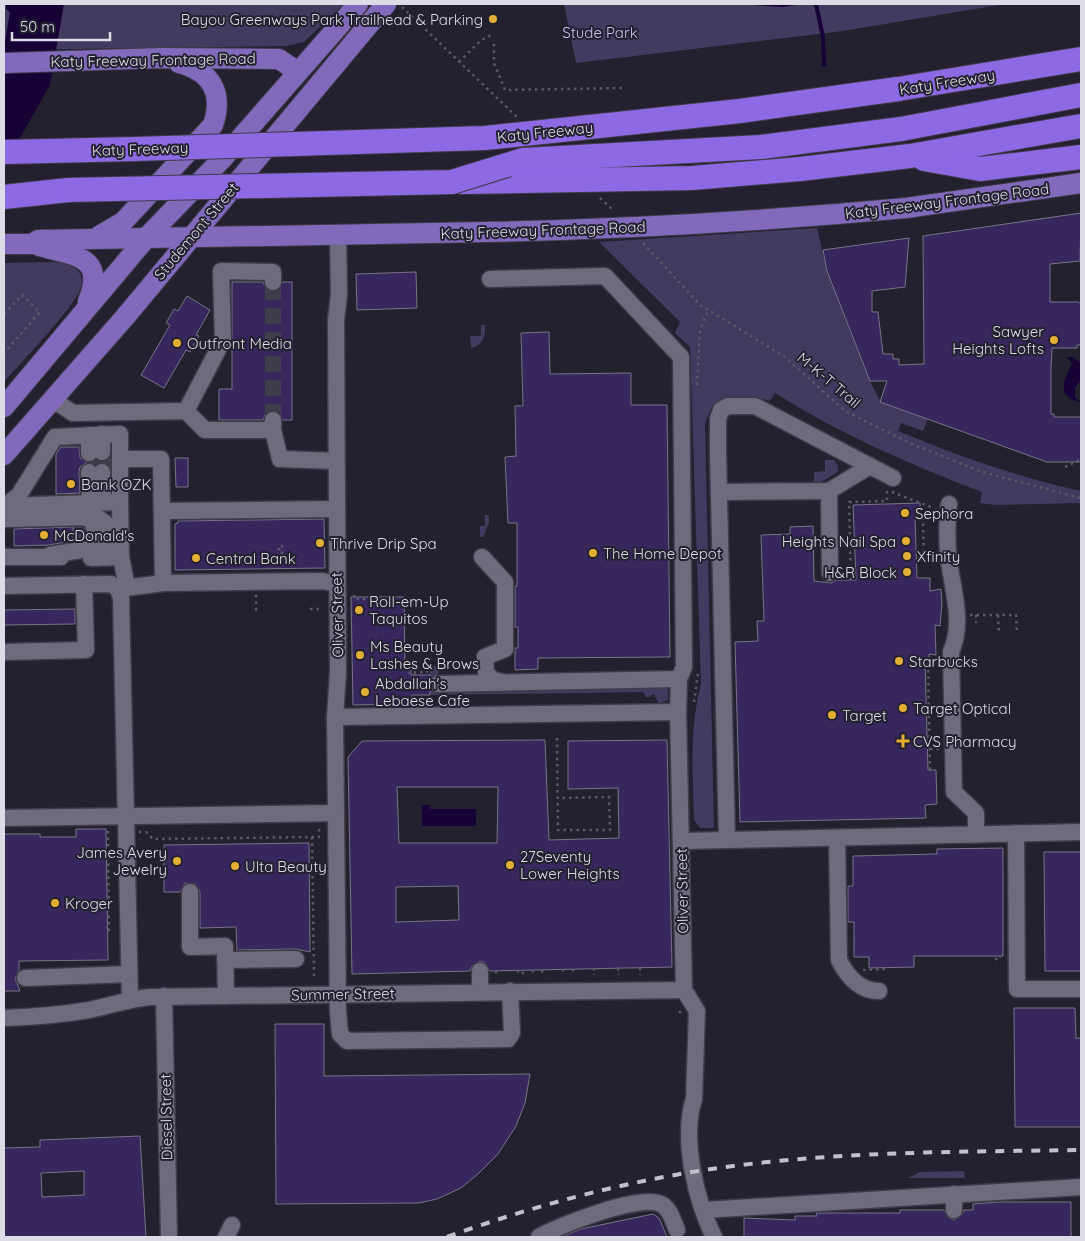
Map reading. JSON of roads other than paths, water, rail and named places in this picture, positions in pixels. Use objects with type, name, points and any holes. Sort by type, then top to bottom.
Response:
[{"type":"highway","name":"Katy Freeway","points":[[4,152],[485,138],[740,110],[898,89],[1081,59]]},
{"type":"highway","points":[[452,182],[523,160],[762,147],[1020,107],[1081,95]]},
{"type":"highway","points":[[485,138],[668,141],[901,124]]},
{"type":"highway","points":[[4,191],[692,178],[907,157],[1081,126]]},
{"type":"highway","points":[[907,157],[980,169],[1081,157]]},
{"type":"highway","points":[[4,197],[68,190]]},
{"type":"main road","name":"Studemont Street","points":[[4,407],[146,237],[224,158],[358,4]]},
{"type":"main road","name":"Studemont Street","points":[[4,455],[302,107],[386,4]]},
{"type":"main road","name":"Katy Freeway Frontage Road","points":[[4,63],[162,58],[279,59],[298,72]]},
{"type":"main road","points":[[95,238],[123,222],[212,125],[217,99],[208,77],[194,67],[162,58]]},
{"type":"main road","points":[[298,72],[302,107]]},
{"type":"main road","name":"Katy Freeway Frontage Road","points":[[4,244],[32,244],[38,240],[95,238],[338,236],[685,225],[789,219],[906,208],[1081,184]]},
{"type":"main road","points":[[32,244],[78,257],[89,265],[94,274],[94,285],[84,310]]},
{"type":"street","name":"Oliver Street","points":[[338,236],[340,295],[336,320],[338,673],[335,717],[340,1034],[347,1041],[508,1039],[512,1033],[510,991]]},
{"type":"street","points":[[186,412],[223,340],[221,271],[273,272],[273,282]]},
{"type":"street","name":"Oliver Street","points":[[490,279],[604,276],[681,357],[684,667],[679,679],[678,712],[684,990]]},
{"type":"street","points":[[53,400],[73,413],[186,412],[205,430],[273,425],[280,459],[336,461]]},
{"type":"street","points":[[726,840],[718,419],[721,410],[728,406],[755,406],[894,478]]},
{"type":"street","points":[[4,510],[19,494],[55,437],[120,434],[103,454]]},
{"type":"street","points":[[50,556],[91,550],[105,550],[110,541],[110,530],[100,519],[103,454],[98,435]]},
{"type":"street","points":[[103,454],[161,459],[167,511],[168,583]]},
{"type":"street","points":[[719,492],[829,491],[870,466]]},
{"type":"street","points":[[99,472],[101,505],[122,558],[121,598],[130,999]]},
{"type":"street","points":[[829,491],[830,573]]},
{"type":"street","points":[[949,504],[947,516],[948,554],[957,615],[954,646],[951,652],[954,792],[976,813],[976,834]]},
{"type":"street","points":[[4,510],[101,505]]},
{"type":"street","points":[[167,511],[337,509]]},
{"type":"street","points":[[4,557],[122,558]]},
{"type":"street","points":[[482,557],[504,582],[505,649],[486,657],[486,673],[493,680],[505,683]]},
{"type":"street","points":[[4,586],[111,584],[122,588],[168,583],[323,581],[337,584]]},
{"type":"street","points":[[4,652],[86,650],[84,584]]},
{"type":"street","points":[[438,684],[679,679]]},
{"type":"street","points":[[335,717],[678,712]]},
{"type":"street","points":[[4,818],[336,814]]},
{"type":"street","points":[[682,841],[1081,832]]},
{"type":"street","points":[[1016,833],[1017,989],[1081,989]]},
{"type":"street","points":[[837,838],[839,960],[844,970],[856,983],[866,990],[879,991]]},
{"type":"street","points":[[190,892],[190,947],[225,946],[226,996]]},
{"type":"street","points":[[225,960],[296,959]]},
{"type":"street","points":[[480,992],[488,971]]},
{"type":"street","points":[[25,978],[129,974]]},
{"type":"street","points":[[684,990],[697,1011],[694,1099],[698,1111],[699,1155],[708,1210],[717,1226],[715,1237]]},
{"type":"street","name":"Summer Street","points":[[4,1018],[54,1016],[130,999],[164,996],[684,990]]},
{"type":"street","name":"Diesel Street","points":[[164,996],[169,1237]]},
{"type":"street","points":[[708,1210],[954,1202],[1081,1187]]},
{"type":"street","points":[[539,1237],[562,1225],[606,1210],[651,1202],[661,1204],[669,1210],[677,1230]]},
{"type":"waterway","points":[[816,4],[823,37],[824,65]]},
{"type":"tunnel","points":[[273,282],[273,420]]},
{"type":"tunnel","points":[[95,452],[95,472]]},
{"type":"tunnel","points":[[108,452],[109,472]]},
{"type":"railway","points":[[447,1237],[538,1207],[599,1191],[692,1172],[740,1165],[837,1156],[1081,1150]]},
{"type":"place","name":"Bayou Greenways Park Trailhead & Parking","points":[[493,19]]},
{"type":"place","name":"Sawyer Heights Lofts","points":[[1054,340]]},
{"type":"place","name":"Outfront Media","points":[[177,343]]},
{"type":"place","name":"Bank OZK","points":[[71,484]]},
{"type":"place","name":"Sephora","points":[[905,513]]},
{"type":"place","name":"McDonald's","points":[[44,535]]},
{"type":"place","name":"Heights Nail Spa","points":[[906,541]]},
{"type":"place","name":"Thrive Drip Spa","points":[[320,543]]},
{"type":"place","name":"The Home Depot","points":[[593,553]]},
{"type":"place","name":"Xfinity","points":[[907,556]]},
{"type":"place","name":"Central Bank","points":[[196,558]]},
{"type":"place","name":"H&R Block","points":[[907,572]]},
{"type":"place","name":"Roll-em-Up Taquitos","points":[[359,610]]},
{"type":"place","name":"Ms Beauty Lashes & Brows","points":[[360,655]]},
{"type":"place","name":"Starbucks","points":[[899,661]]},
{"type":"place","name":"Abdallah's Lebaese Cafe","points":[[365,692]]},
{"type":"place","name":"Target Optical","points":[[903,708]]},
{"type":"place","name":"Target","points":[[832,715]]},
{"type":"place","name":"CVS Pharmacy","points":[[903,741]]},
{"type":"place","name":"James Avery Jewelry","points":[[177,861]]},
{"type":"place","name":"27Seventy Lower Heights","points":[[510,865]]},
{"type":"place","name":"Ulta Beauty","points":[[235,866]]},
{"type":"place","name":"Kroger","points":[[55,903]]},
{"type":"park label","name":"Stude Park","points":[[600,32]]}]
